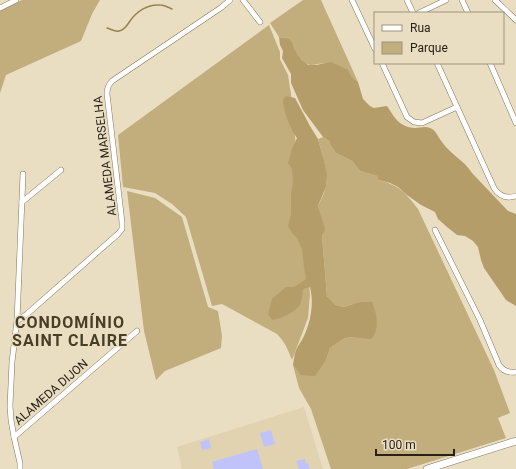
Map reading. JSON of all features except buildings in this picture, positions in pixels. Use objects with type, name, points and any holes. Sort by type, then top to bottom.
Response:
[{"type":"main road","points":[[427,469],[516,441]]},
{"type":"street","points":[[0,8],[16,0]]},
{"type":"street","name":"ALAMEDA MARSELHA","points":[[17,321],[27,314],[122,229],[107,94],[108,86],[230,0]]},
{"type":"street","points":[[243,0],[260,22]]},
{"type":"street","points":[[352,0],[374,47]]},
{"type":"street","points":[[407,0],[413,12]]},
{"type":"street","points":[[421,12],[446,0]]},
{"type":"street","points":[[462,0],[468,12]]},
{"type":"street","points":[[495,0],[516,20]]},
{"type":"street","points":[[382,64],[407,117],[414,122],[422,123],[457,107]]},
{"type":"street","points":[[437,64],[497,192],[501,196],[505,197],[510,198],[516,196]]},
{"type":"street","points":[[490,64],[516,123]]},
{"type":"street","points":[[22,202],[61,170]]},
{"type":"street","points":[[20,469],[11,420],[10,406],[12,362],[17,321],[23,174]]},
{"type":"street","points":[[435,230],[480,320],[499,365],[508,372],[516,372]]},
{"type":"street","name":"ALAMEDA DIJON","points":[[14,437],[137,331]]},
{"type":"shaded area","points":[[279,37],[289,39],[298,55],[308,65],[331,62],[348,70],[351,76],[358,82],[363,99],[370,106],[374,108],[387,106],[398,121],[405,126],[415,128],[426,127],[432,129],[445,146],[469,168],[508,211],[516,214],[516,306],[506,300],[484,268],[478,247],[473,241],[465,236],[457,235],[438,219],[435,212],[421,205],[398,187],[379,180],[378,176],[360,171],[352,161],[336,153],[329,141],[323,137],[303,110],[291,83],[291,74],[282,58],[283,51],[280,45]]},
{"type":"shaded area","points":[[286,96],[295,98],[318,139],[324,160],[327,175],[326,187],[318,206],[325,229],[322,236],[327,296],[336,305],[344,307],[362,302],[372,302],[377,321],[376,331],[371,339],[354,337],[345,338],[330,348],[326,360],[315,376],[300,375],[293,365],[296,350],[304,336],[310,318],[312,299],[310,287],[303,289],[300,305],[291,313],[272,320],[268,314],[272,299],[286,287],[294,287],[306,279],[302,249],[297,238],[288,226],[291,214],[291,194],[293,182],[292,169],[288,163],[297,138],[286,115],[283,100]]},
{"type":"shaded area","points":[[304,407],[323,469],[182,469],[177,447]]},
{"type":"green space","points":[[22,0],[100,0],[92,14],[81,41],[6,75],[0,93],[0,11]]},
{"type":"green space","points":[[303,0],[321,0],[358,82],[343,71],[329,65],[307,64],[298,56],[285,38],[279,37],[270,23]]},
{"type":"green space","points":[[269,25],[280,52],[280,59],[288,75],[291,94],[310,294],[308,318],[292,360],[288,349],[277,334],[222,304],[212,306],[186,217],[172,204],[155,193],[123,187],[118,135]]},
{"type":"green space","points":[[323,137],[329,141],[336,153],[352,161],[360,171],[379,176],[379,180],[402,190],[418,209],[494,370],[510,413],[498,418],[506,438],[407,469],[331,469],[311,409],[299,388],[293,365],[300,375],[326,360],[330,348],[345,338],[354,337],[353,304],[344,307],[336,305],[327,296],[322,236],[324,229],[318,206],[326,186],[323,156],[318,139]]},
{"type":"green space","points":[[127,191],[155,198],[182,217],[208,307],[218,311],[222,336],[221,348],[165,371],[156,380],[144,331]]},
{"type":"waterway","points":[[107,28],[116,31],[123,30],[136,14],[147,7],[162,5],[172,9]]},
{"type":"district","name":"CONDOMÍNIO SAINT CLAIRE","points":[[70,331]]}]
